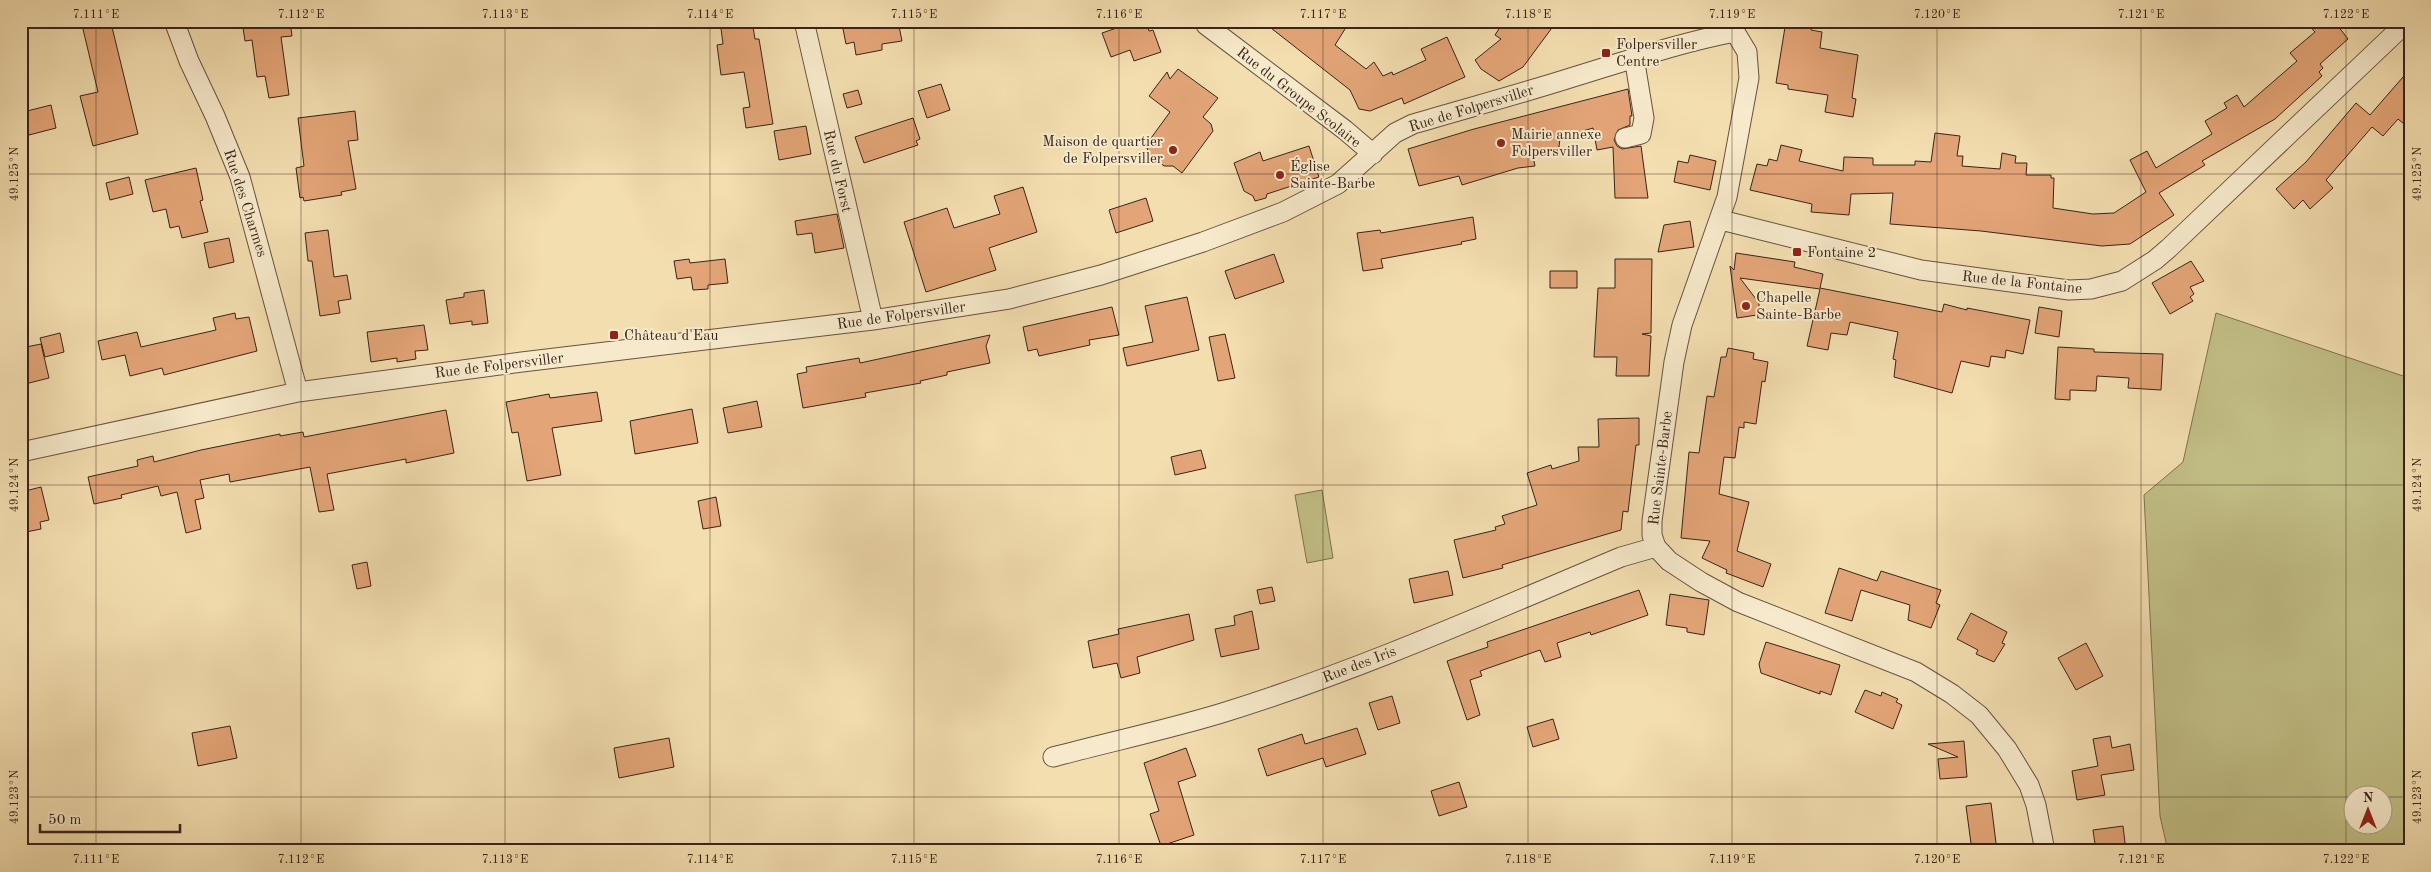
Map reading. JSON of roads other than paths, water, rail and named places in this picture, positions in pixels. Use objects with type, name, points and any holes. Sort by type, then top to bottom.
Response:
[{"type":"street","name":"Rue des Charmes","points":[[174,21],[189,62],[216,116],[240,177],[298,392]]},
{"type":"street","name":"Rue du Forst","points":[[804,21],[873,320]]},
{"type":"street","name":"Rue du Groupe Scolaire","points":[[1204,21],[1206,25],[1345,130],[1372,154]]},
{"type":"street","name":"Rue de la Fontaine","points":[[1721,220],[1920,270],[2069,290],[2108,286],[2122,281],[2162,254],[2408,21]]},
{"type":"street","name":"Rue de Folpersviller","points":[[21,452],[298,392],[540,360],[873,320],[1009,299],[1101,275],[1203,242],[1283,212],[1338,184],[1395,132],[1413,124],[1739,26]]},
{"type":"street","name":"Rue Sainte-Barbe","points":[[1739,26],[1747,52],[1749,78],[1730,183],[1721,220],[1682,325],[1674,362],[1652,521],[1652,535],[1656,547],[1681,570],[1738,602],[1916,672],[1952,694],[1979,715],[1993,730],[2029,785],[2036,804],[2046,851]]},
{"type":"street","points":[[1625,138],[1641,134],[1644,118],[1634,57]]},
{"type":"street","name":"Rue des Iris","points":[[1053,757],[1221,713],[1299,687],[1383,656],[1621,557],[1656,547]]},
{"type":"place","name":"Folpersviller Centre","points":[[1606,53]]},
{"type":"place","name":"Mairie annexe Folpersviller","points":[[1501,143]]},
{"type":"place","name":"Maison de quartier de Folpersviller","points":[[1173,150]]},
{"type":"place","name":"Église Sainte-Barbe","points":[[1280,175]]},
{"type":"place","name":"Fontaine 2","points":[[1797,252]]},
{"type":"place","name":"Chapelle Sainte-Barbe","points":[[1746,306]]},
{"type":"place","name":"Château d'Eau","points":[[614,335]]}]
